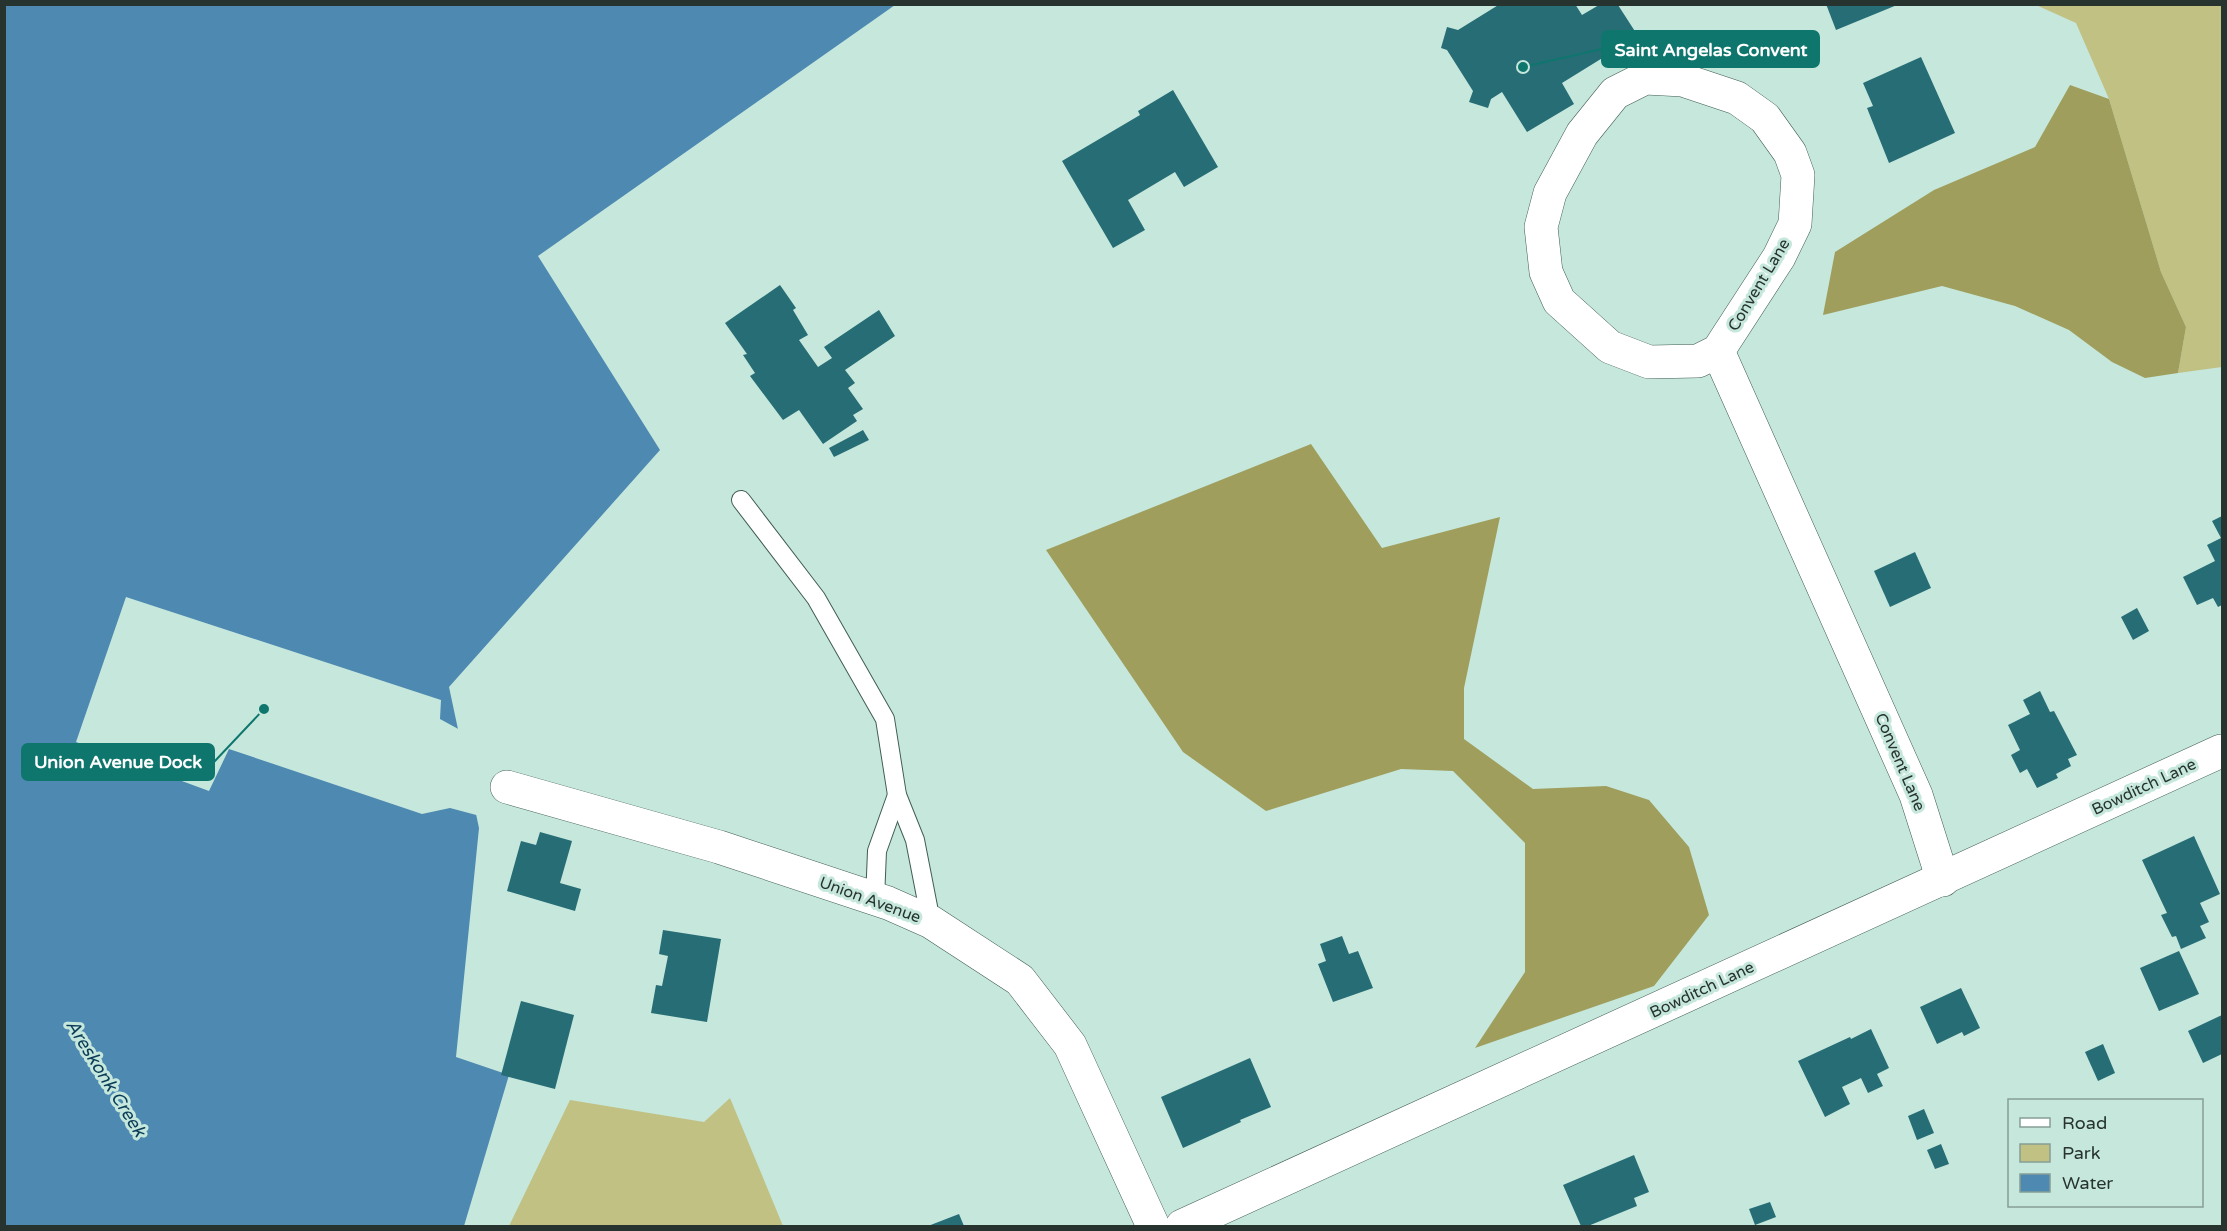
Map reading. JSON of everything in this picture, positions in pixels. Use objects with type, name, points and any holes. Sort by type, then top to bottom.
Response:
[{"type":"street","name":"Convent Lane","points":[[1645,78],[1683,80],[1737,98],[1765,118],[1790,153],[1798,175],[1795,224],[1779,257],[1718,351],[1698,361],[1649,362],[1610,347],[1559,301],[1546,272],[1541,227],[1550,193],[1582,134],[1615,93],[1645,78]]},
{"type":"street","name":"Convent Lane","points":[[1718,351],[1916,795],[1943,880]]},
{"type":"street","name":"Bowditch Lane","points":[[1182,1227],[2221,751]]},
{"type":"street","name":"Union Avenue","points":[[507,787],[719,847],[875,899],[931,922],[1020,980],[1070,1045],[1153,1227]]},
{"type":"lane","points":[[741,500],[816,598],[885,719],[897,795],[915,840],[931,922]]},
{"type":"lane","points":[[875,899],[877,851],[897,795]]},
{"type":"green space","points":[[2036,5],[2222,5],[2222,367],[2178,373],[2186,327],[2161,272],[2109,99],[2076,23]]},
{"type":"green space","points":[[730,1098],[783,1226],[509,1226],[570,1100],[704,1122]]},
{"type":"shaded area","points":[[2070,85],[2109,99],[2161,272],[2186,327],[2178,373],[2145,378],[2112,362],[2069,330],[2015,306],[1942,286],[1823,315],[1835,252],[1934,190],[2035,147]]},
{"type":"shaded area","points":[[1311,444],[1382,548],[1500,517],[1464,688],[1464,739],[1533,789],[1606,786],[1649,800],[1689,847],[1709,915],[1654,986],[1475,1048],[1525,972],[1525,843],[1453,771],[1401,769],[1266,811],[1183,752],[1046,550]]},
{"type":"water","name":"Areskonk Creek","points":[[5,5],[895,5],[538,256],[660,450],[449,687],[479,828],[456,1057],[509,1075],[464,1226],[5,1226]]},
{"type":"pier","points":[[126,597],[441,700],[440,719],[462,731],[480,816],[450,808],[422,814],[229,749],[209,791],[76,742]]},
{"type":"building","points":[[1500,4],[1575,4],[1582,15],[1599,5],[1618,5],[1638,36],[1562,83],[1574,104],[1527,132],[1502,92],[1491,99],[1488,108],[1469,102],[1473,91],[1447,50],[1441,48],[1447,27],[1458,30]]},
{"type":"building","points":[[1826,4],[1897,4],[1897,5],[1836,30]]},
{"type":"building","points":[[1921,57],[1955,133],[1889,163],[1867,108],[1873,106],[1863,83]]},
{"type":"building","points":[[1173,90],[1218,167],[1184,187],[1175,172],[1128,200],[1145,230],[1113,248],[1062,161],[1140,115],[1138,111]]},
{"type":"building","points":[[780,285],[796,308],[793,310],[808,335],[799,340],[818,367],[832,358],[824,347],[879,310],[895,336],[845,370],[855,383],[848,388],[863,409],[853,415],[857,421],[823,444],[799,410],[783,420],[750,376],[755,373],[743,355],[747,354],[725,323]]},
{"type":"building","points":[[863,430],[869,440],[834,457],[829,448]]},
{"type":"building","points":[[2222,516],[2222,605],[2218,607],[2213,598],[2197,605],[2183,577],[2215,561],[2207,545],[2221,538],[2212,521]]},
{"type":"building","points":[[1915,552],[1931,588],[1890,607],[1874,571]]},
{"type":"building","points":[[2137,608],[2149,631],[2133,640],[2121,617]]},
{"type":"building","points":[[2040,691],[2050,712],[2054,711],[2077,755],[2068,759],[2071,766],[2056,774],[2058,778],[2037,788],[2027,769],[2020,773],[2011,755],[2020,750],[2008,725],[2030,714],[2023,700]]},
{"type":"building","points":[[540,832],[572,841],[560,883],[581,889],[575,911],[507,891],[521,841],[536,845]]},
{"type":"building","points":[[2194,836],[2220,894],[2200,903],[2209,922],[2200,926],[2206,938],[2181,949],[2176,936],[2172,937],[2161,915],[2167,913],[2142,860]]},
{"type":"building","points":[[663,930],[721,939],[707,1022],[651,1013],[656,985],[662,986],[668,956],[659,954]]},
{"type":"building","points":[[1342,936],[1349,954],[1358,951],[1373,988],[1333,1002],[1318,964],[1326,961],[1320,944]]},
{"type":"building","points":[[2179,951],[2199,994],[2159,1011],[2140,968]]},
{"type":"building","points":[[1961,988],[1980,1028],[1964,1036],[1962,1032],[1937,1044],[1920,1007]]},
{"type":"building","points":[[521,1001],[574,1015],[555,1089],[501,1075]]},
{"type":"building","points":[[2222,1015],[2222,1054],[2203,1063],[2188,1031]]},
{"type":"building","points":[[1871,1029],[1889,1068],[1877,1074],[1883,1086],[1868,1093],[1861,1078],[1842,1087],[1850,1104],[1825,1117],[1798,1061]]},
{"type":"building","points":[[2103,1044],[2115,1073],[2098,1081],[2085,1052]]},
{"type":"building","points":[[1250,1058],[1271,1107],[1183,1148],[1161,1097]]},
{"type":"building","points":[[1924,1109],[1934,1133],[1917,1140],[1908,1116]]},
{"type":"building","points":[[1941,1144],[1949,1164],[1935,1169],[1927,1150]]},
{"type":"building","points":[[1634,1155],[1649,1192],[1634,1198],[1637,1206],[1588,1226],[1581,1226],[1563,1185]]},
{"type":"building","points":[[1770,1202],[1776,1217],[1755,1225],[1749,1209]]},
{"type":"building","points":[[959,1214],[964,1226],[928,1226]]},
{"type":"place","name":"Saint Angelas Convent","points":[[1523,67]]},
{"type":"place","name":"Union Avenue Dock","points":[[264,709]]}]
